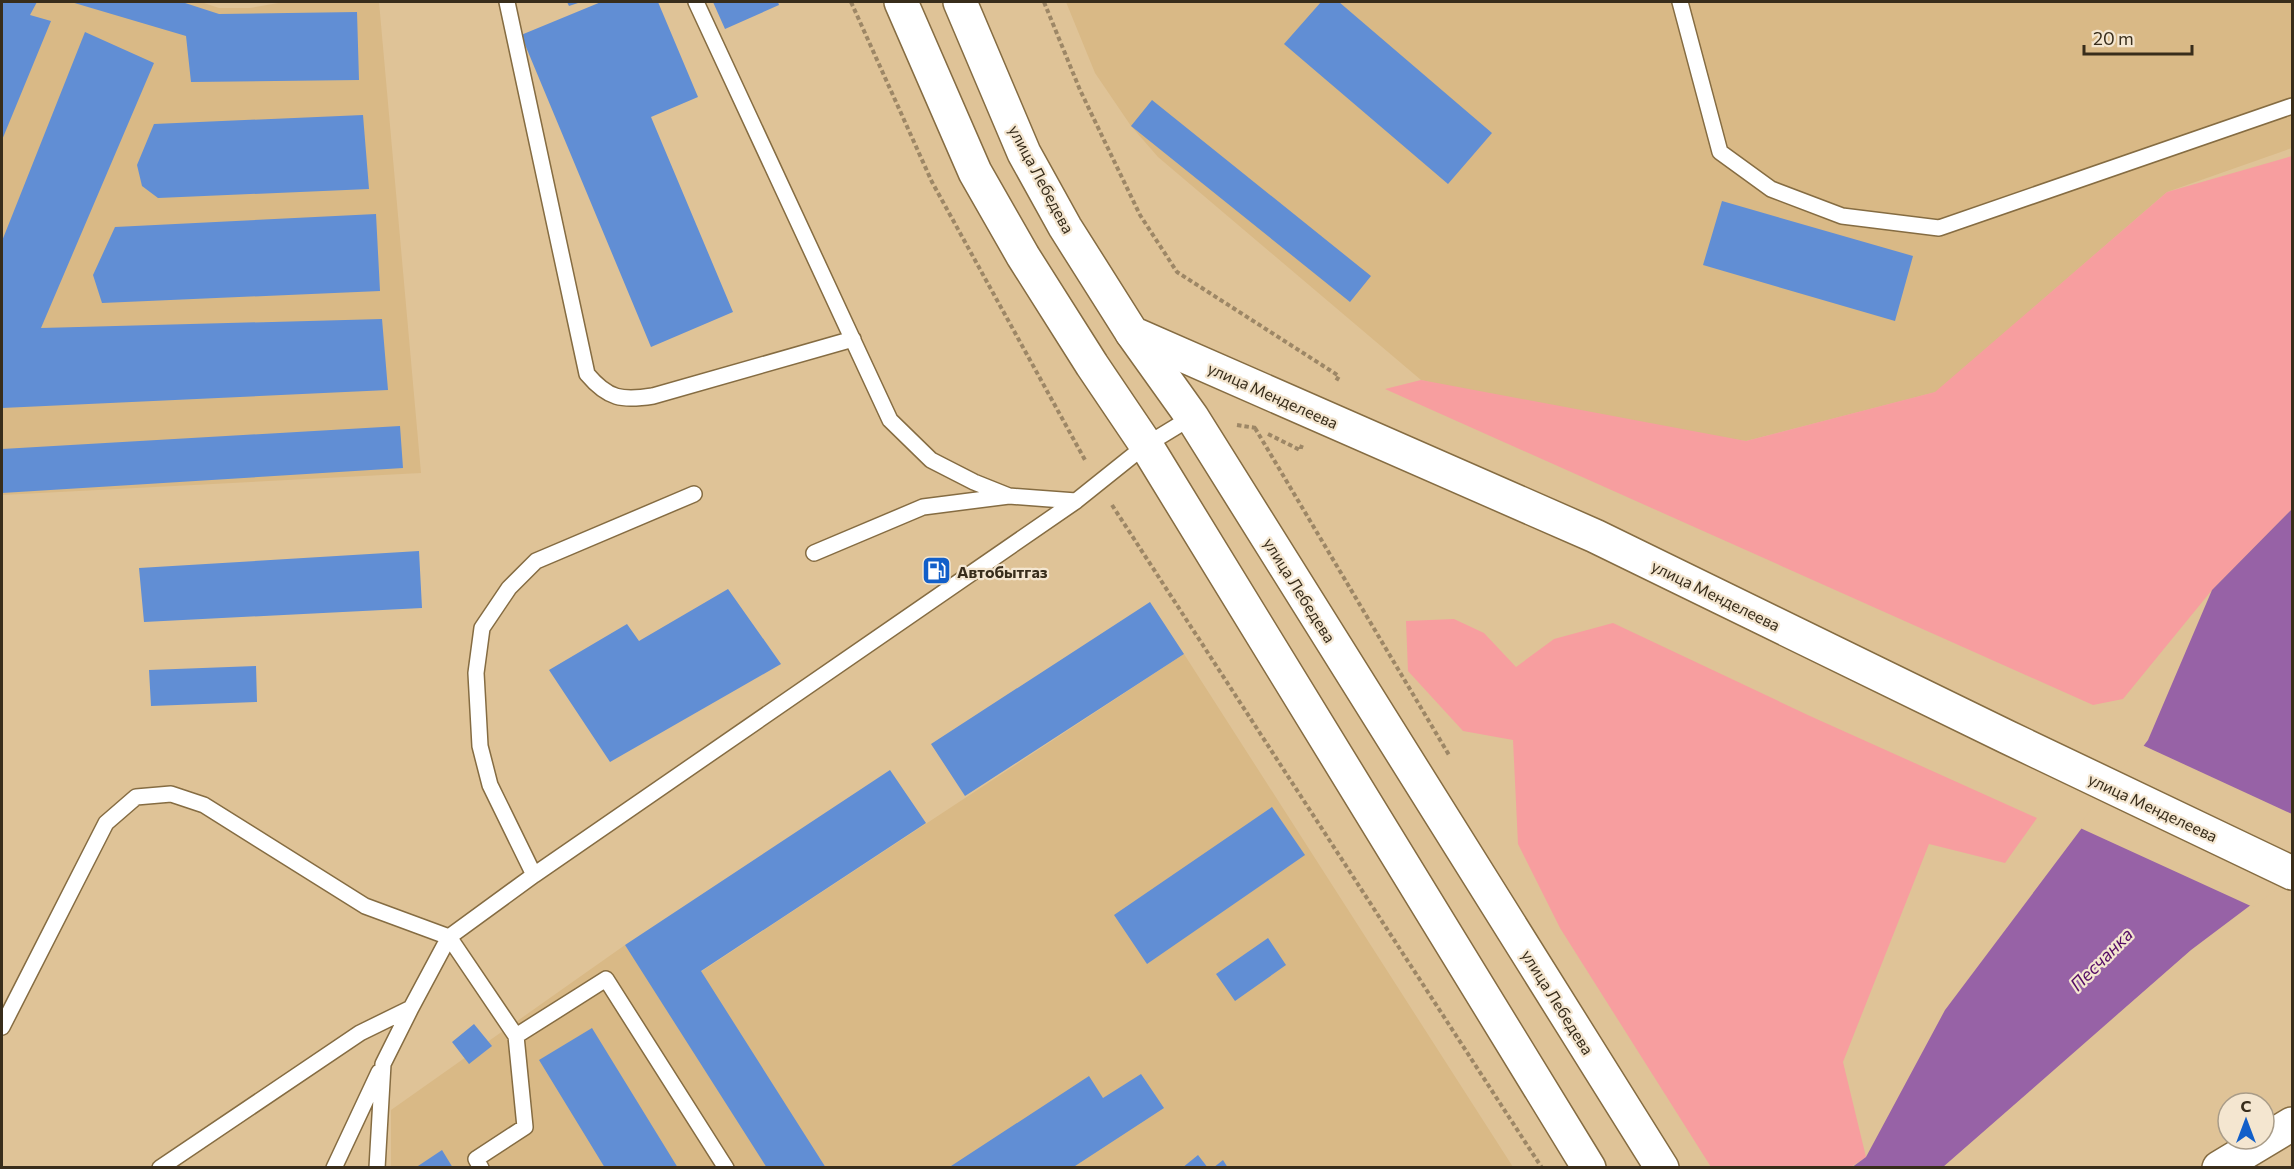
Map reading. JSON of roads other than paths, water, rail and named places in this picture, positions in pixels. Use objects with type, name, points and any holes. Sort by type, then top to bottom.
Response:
[{"type":"main road","points":[[901,2],[975,172],[1048,296],[1146,445],[1589,1167]]},
{"type":"main road","name":"улица Лебедева","points":[[960,2],[1024,153],[1065,227],[1132,333],[1192,417],[1662,1167]]},
{"type":"main road","name":"улица Менделеева","points":[[1132,333],[1595,536],[2292,873]]},
{"type":"main road","points":[[2219,1167],[2292,1124]]},
{"type":"lane","points":[[507,2],[587,374],[597,386],[612,396],[631,399],[653,396],[853,339]]},
{"type":"lane","points":[[696,2],[890,420],[931,460],[974,482],[1009,496]]},
{"type":"lane","points":[[1680,2],[1720,152],[1771,189],[1842,216],[1939,228],[2292,106]]},
{"type":"lane","points":[[334,1167],[411,1008],[449,937],[534,875],[1076,501],[1146,445],[1192,417]]},
{"type":"lane","points":[[534,875],[490,785],[480,746],[476,673],[482,628],[508,588],[536,561],[694,494]]},
{"type":"lane","points":[[814,553],[923,507],[1009,496],[1076,501]]},
{"type":"lane","points":[[2,1027],[106,823],[136,797],[171,794],[204,805],[365,906],[449,937],[516,1036],[525,1127],[476,1159],[481,1167]]},
{"type":"lane","points":[[516,1036],[606,979],[726,1167]]},
{"type":"lane","points":[[160,1167],[360,1034],[411,1008]]},
{"type":"lane","points":[[376,1167],[383,1064]]},
{"type":"water","name":"Песчанка","points":[[2292,509],[2292,874],[2191,950],[1943,1167],[1851,1168],[1866,1157],[1945,1010],[2148,740],[2212,590]]},
{"type":"place","name":"Автобытгаз","points":[[936,571]]}]
